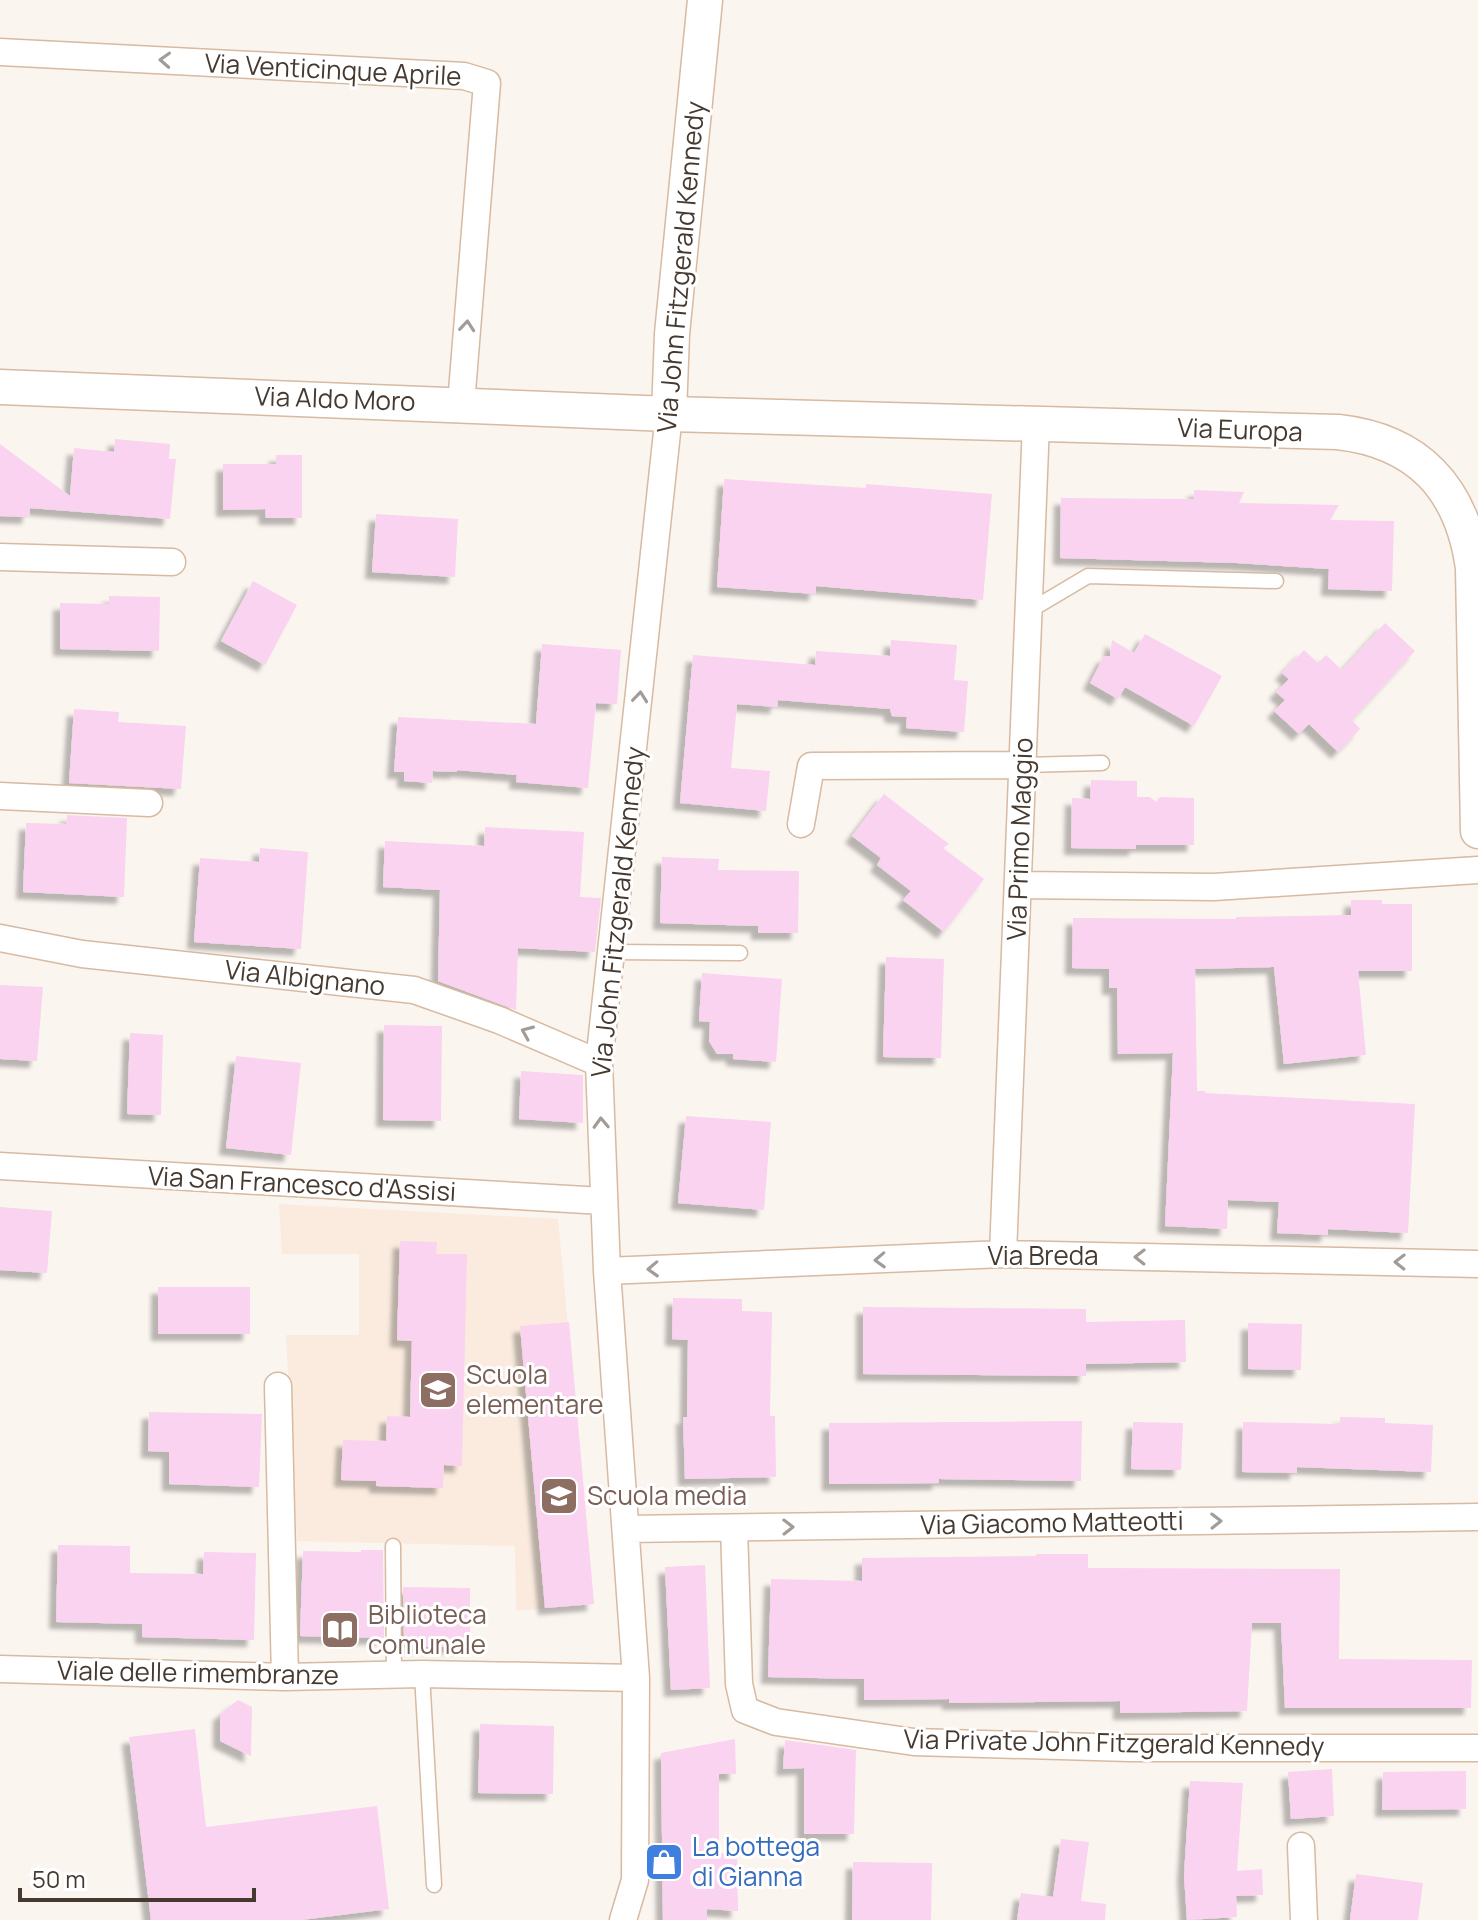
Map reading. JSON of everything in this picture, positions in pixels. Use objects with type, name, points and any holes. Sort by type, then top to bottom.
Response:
[{"type":"street","name":"Via John Fitzgerald Kennedy","points":[[623,1920],[635,1880],[636,1678],[607,1271],[599,1063],[669,414],[672,334],[705,0]]},
{"type":"street","name":"Via Venticinque Aprile","points":[[0,52],[464,76],[487,83],[461,404]]},
{"type":"street","name":"Via Aldo Moro","points":[[0,387],[669,414]]},
{"type":"street","name":"Via Europa","points":[[669,414],[1358,434],[1397,448],[1434,475],[1450,495],[1462,518],[1469,543],[1473,568],[1478,831]]},
{"type":"street","name":"Via Primo Maggio","points":[[1003,1254],[1036,423]]},
{"type":"street","points":[[0,557],[172,562]]},
{"type":"street","points":[[801,824],[811,766],[1023,765]]},
{"type":"street","points":[[0,796],[149,803]]},
{"type":"street","points":[[1018,885],[1214,887],[1478,870]]},
{"type":"street","name":"Via Albignano","points":[[0,938],[82,954],[414,990],[499,1020],[599,1063]]},
{"type":"street","name":"Via San Francesco d'Assisi","points":[[0,1166],[603,1201]]},
{"type":"street","name":"Via Breda","points":[[607,1271],[1003,1254],[1478,1264]]},
{"type":"street","points":[[278,1386],[285,1677]]},
{"type":"street","name":"Via Giacomo Matteotti","points":[[626,1529],[1478,1517]]},
{"type":"street","name":"Via Private John Fitzgerald Kennedy","points":[[734,1528],[739,1684],[745,1710],[776,1722],[928,1743],[1130,1748],[1478,1748]]},
{"type":"street","name":"Viale delle rimembranze","points":[[0,1669],[285,1677],[422,1674],[636,1678]]},
{"type":"street","points":[[1301,1846],[1304,1920]]},
{"type":"lane","points":[[1029,611],[1088,576],[1276,581]]},
{"type":"lane","points":[[1023,765],[1102,763]]},
{"type":"lane","points":[[611,952],[740,953]]},
{"type":"lane","points":[[393,1546],[394,1676]]},
{"type":"lane","points":[[422,1674],[434,1885]]},
{"type":"shaded area","points":[[279,1204],[558,1219],[594,1604],[516,1611],[515,1546],[297,1541],[286,1335],[359,1335],[359,1254],[282,1254]]},
{"type":"building","points":[[115,439],[170,444],[169,459],[176,459],[170,519],[30,508],[29,517],[0,516],[0,444],[70,496],[74,448],[114,452]]},
{"type":"building","points":[[276,455],[302,455],[302,518],[266,518],[265,509],[223,510],[223,464],[276,464]]},
{"type":"building","points":[[724,479],[866,488],[866,484],[992,494],[983,600],[816,586],[816,594],[717,587]]},
{"type":"building","points":[[1194,490],[1244,492],[1239,503],[1339,505],[1330,520],[1394,521],[1392,591],[1328,589],[1329,569],[1060,558],[1061,498],[1194,499]]},
{"type":"building","points":[[376,514],[458,519],[455,577],[372,572]]},
{"type":"building","points":[[253,581],[297,605],[265,665],[221,641]]},
{"type":"building","points":[[109,596],[160,597],[159,651],[60,649],[60,603],[109,604]]},
{"type":"building","points":[[1385,623],[1415,651],[1352,720],[1360,729],[1338,752],[1309,724],[1299,734],[1274,711],[1285,700],[1276,692],[1289,679],[1282,673],[1304,650],[1318,663],[1326,655],[1342,670]]},
{"type":"building","points":[[1145,634],[1222,676],[1194,726],[1125,687],[1118,699],[1090,683],[1104,656],[1110,656],[1112,640],[1134,653]]},
{"type":"building","points":[[891,640],[957,645],[954,680],[968,681],[964,732],[906,728],[907,717],[892,716],[890,709],[778,700],[777,707],[737,704],[731,768],[770,771],[766,811],[680,803],[693,655],[815,665],[816,651],[890,656]]},
{"type":"building","points":[[542,644],[621,650],[617,704],[596,703],[588,788],[516,782],[517,775],[457,770],[433,771],[432,783],[404,781],[404,772],[394,772],[398,717],[536,724]]},
{"type":"building","points":[[74,709],[119,712],[118,722],[186,726],[181,789],[69,783]]},
{"type":"building","points":[[1091,780],[1137,781],[1137,797],[1150,797],[1156,802],[1160,797],[1194,798],[1194,845],[1136,845],[1136,849],[1071,848],[1072,798],[1090,799]]},
{"type":"building","points":[[884,794],[949,844],[943,848],[984,879],[944,932],[903,900],[911,891],[877,865],[881,858],[852,836]]},
{"type":"building","points":[[67,815],[127,818],[124,897],[23,892],[26,823],[66,824]]},
{"type":"building","points":[[485,827],[584,832],[580,897],[601,898],[595,952],[518,948],[516,1010],[438,981],[440,890],[383,887],[385,841],[484,846]]},
{"type":"building","points":[[260,848],[308,852],[301,949],[194,942],[200,858],[259,862]]},
{"type":"building","points":[[662,857],[719,859],[718,870],[799,871],[798,933],[758,933],[758,926],[660,923]]},
{"type":"building","points":[[1351,900],[1412,904],[1412,971],[1358,971],[1366,1055],[1284,1064],[1274,967],[1195,969],[1197,1091],[1415,1104],[1408,1233],[1328,1229],[1328,1235],[1277,1233],[1279,1202],[1228,1200],[1227,1229],[1165,1226],[1173,1053],[1118,1054],[1117,988],[1109,988],[1109,969],[1072,968],[1073,918],[1236,919],[1351,915]]},
{"type":"building","points":[[886,957],[944,959],[941,1058],[883,1057]]},
{"type":"building","points":[[702,973],[782,979],[776,1062],[733,1059],[733,1054],[717,1054],[709,1041],[710,1022],[699,1021]]},
{"type":"building","points":[[0,985],[43,987],[37,1061],[0,1059]]},
{"type":"building","points":[[384,1025],[442,1026],[441,1121],[383,1120]]},
{"type":"building","points":[[130,1033],[163,1035],[161,1115],[127,1114]]},
{"type":"building","points":[[236,1056],[301,1063],[291,1155],[226,1148]]},
{"type":"building","points":[[521,1071],[583,1075],[583,1123],[519,1119]]},
{"type":"building","points":[[686,1116],[771,1122],[764,1210],[678,1203]]},
{"type":"building","points":[[0,1207],[52,1211],[47,1273],[0,1270]]},
{"type":"building","points":[[400,1241],[437,1242],[436,1254],[467,1254],[462,1466],[444,1465],[443,1488],[376,1486],[376,1481],[341,1480],[343,1440],[386,1441],[387,1416],[410,1417],[412,1341],[397,1340]]},
{"type":"building","points":[[158,1287],[250,1287],[250,1334],[158,1334]]},
{"type":"building","points":[[673,1298],[742,1299],[742,1311],[772,1312],[770,1416],[775,1416],[776,1477],[685,1479],[683,1417],[687,1417],[688,1340],[672,1339]]},
{"type":"building","points":[[863,1307],[1086,1309],[1086,1322],[1185,1320],[1186,1362],[1086,1364],[1086,1376],[863,1374]]},
{"type":"building","points":[[569,1322],[594,1604],[545,1608],[520,1326]]},
{"type":"building","points":[[1248,1323],[1302,1324],[1301,1370],[1248,1369]]},
{"type":"building","points":[[149,1412],[262,1414],[259,1487],[169,1484],[169,1452],[148,1451]]},
{"type":"building","points":[[1340,1417],[1385,1418],[1385,1423],[1433,1425],[1431,1472],[1297,1467],[1297,1473],[1242,1472],[1243,1422],[1340,1424]]},
{"type":"building","points":[[1082,1421],[1081,1481],[939,1479],[939,1483],[829,1484],[829,1423]]},
{"type":"building","points":[[1133,1422],[1183,1423],[1181,1470],[1131,1469]]},
{"type":"building","points":[[58,1545],[130,1546],[130,1573],[203,1574],[204,1552],[256,1553],[254,1640],[142,1637],[142,1624],[56,1622]]},
{"type":"building","points":[[383,1550],[384,1638],[300,1636],[303,1551]]},
{"type":"building","points":[[1088,1554],[1088,1568],[1340,1569],[1339,1659],[1472,1660],[1471,1708],[1285,1708],[1281,1623],[1252,1623],[1247,1711],[1120,1713],[1120,1701],[949,1703],[949,1699],[864,1700],[864,1679],[768,1677],[771,1579],[862,1581],[862,1558]]},
{"type":"building","points":[[705,1565],[710,1688],[671,1690],[665,1567]]},
{"type":"building","points":[[403,1587],[470,1588],[470,1647],[410,1647],[410,1639],[404,1638]]},
{"type":"building","points":[[238,1700],[252,1707],[251,1756],[220,1741],[220,1714]]},
{"type":"building","points":[[480,1724],[554,1726],[553,1794],[478,1793]]},
{"type":"building","points":[[195,1729],[206,1827],[377,1806],[389,1909],[301,1920],[151,1920],[129,1737]]},
{"type":"building","points":[[735,1739],[736,1774],[719,1774],[719,1853],[737,1854],[738,1911],[707,1909],[707,1920],[663,1920],[661,1753]]},
{"type":"building","points":[[785,1740],[856,1750],[854,1834],[804,1834],[804,1768],[783,1769]]},
{"type":"building","points":[[1332,1769],[1334,1816],[1291,1819],[1288,1772]]},
{"type":"building","points":[[1466,1771],[1466,1809],[1382,1810],[1383,1772]]},
{"type":"building","points":[[1190,1781],[1243,1783],[1237,1871],[1262,1869],[1263,1895],[1236,1896],[1237,1917],[1187,1920],[1184,1875]]},
{"type":"building","points":[[1061,1839],[1089,1842],[1081,1901],[1106,1904],[1105,1920],[1017,1920],[1021,1893],[1053,1897]]},
{"type":"building","points":[[853,1862],[932,1863],[931,1920],[852,1920]]},
{"type":"building","points":[[1356,1874],[1423,1883],[1418,1920],[1350,1920]]},
{"type":"place","name":"Scuola elementare","points":[[438,1390]]},
{"type":"place","name":"Scuola media","points":[[559,1496]]},
{"type":"place","name":"Biblioteca comunale","points":[[340,1630]]},
{"type":"place","name":"La bottega di Gianna","points":[[664,1862]]}]
